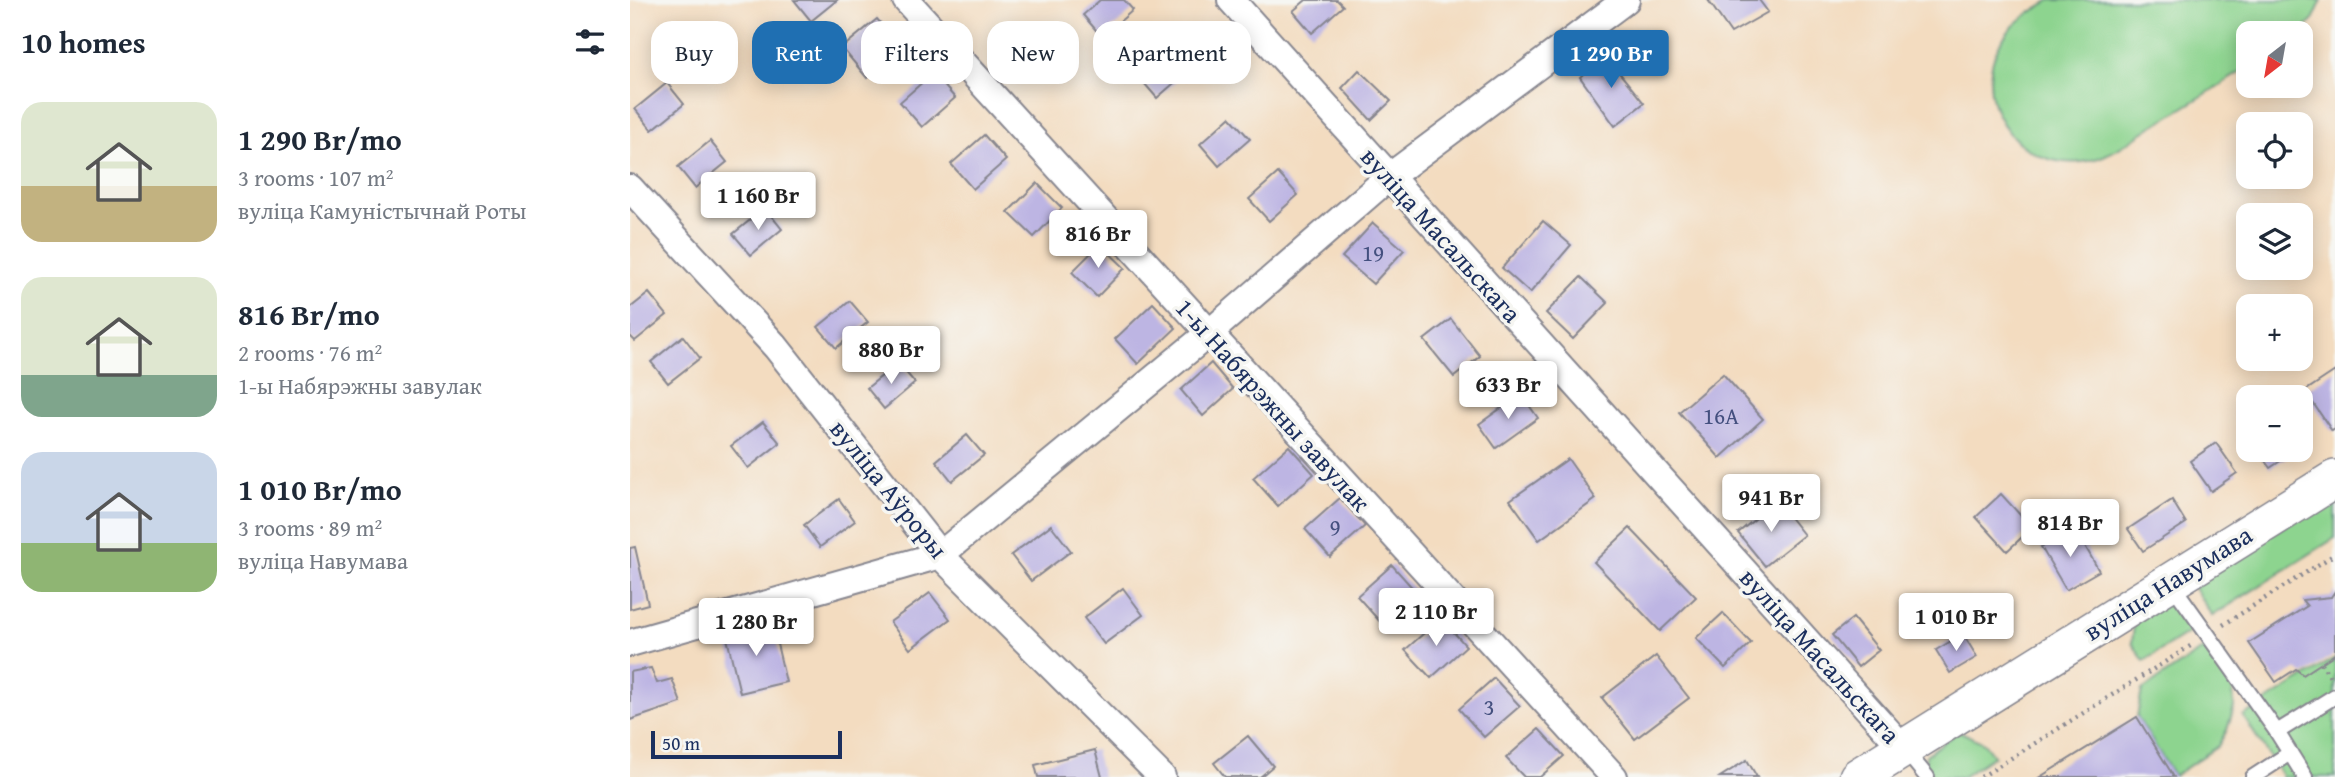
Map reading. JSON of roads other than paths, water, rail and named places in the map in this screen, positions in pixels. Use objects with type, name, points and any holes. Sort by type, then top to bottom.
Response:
[{"type":"street","name":"1-ы Набярэжны завулак","points":[[906,0],[1614,777]]},
{"type":"street","name":"вуліца Масальскага","points":[[1231,0],[1904,749]]},
{"type":"street","points":[[630,643],[940,555],[1208,334],[1389,177],[1626,0]]},
{"type":"street","name":"вуліца Аўроры","points":[[630,188],[776,347],[940,555],[1162,777]]},
{"type":"street","name":"вуліца Навумава","points":[[1858,777],[2335,479]]},
{"type":"lane","points":[[2171,582],[2305,777]]},
{"type":"lane","points":[[2277,733],[2335,696]]},
{"type":"lane","points":[[1904,749],[1927,777]]},
{"type":"lane","points":[[2253,777],[2290,753]]}]
